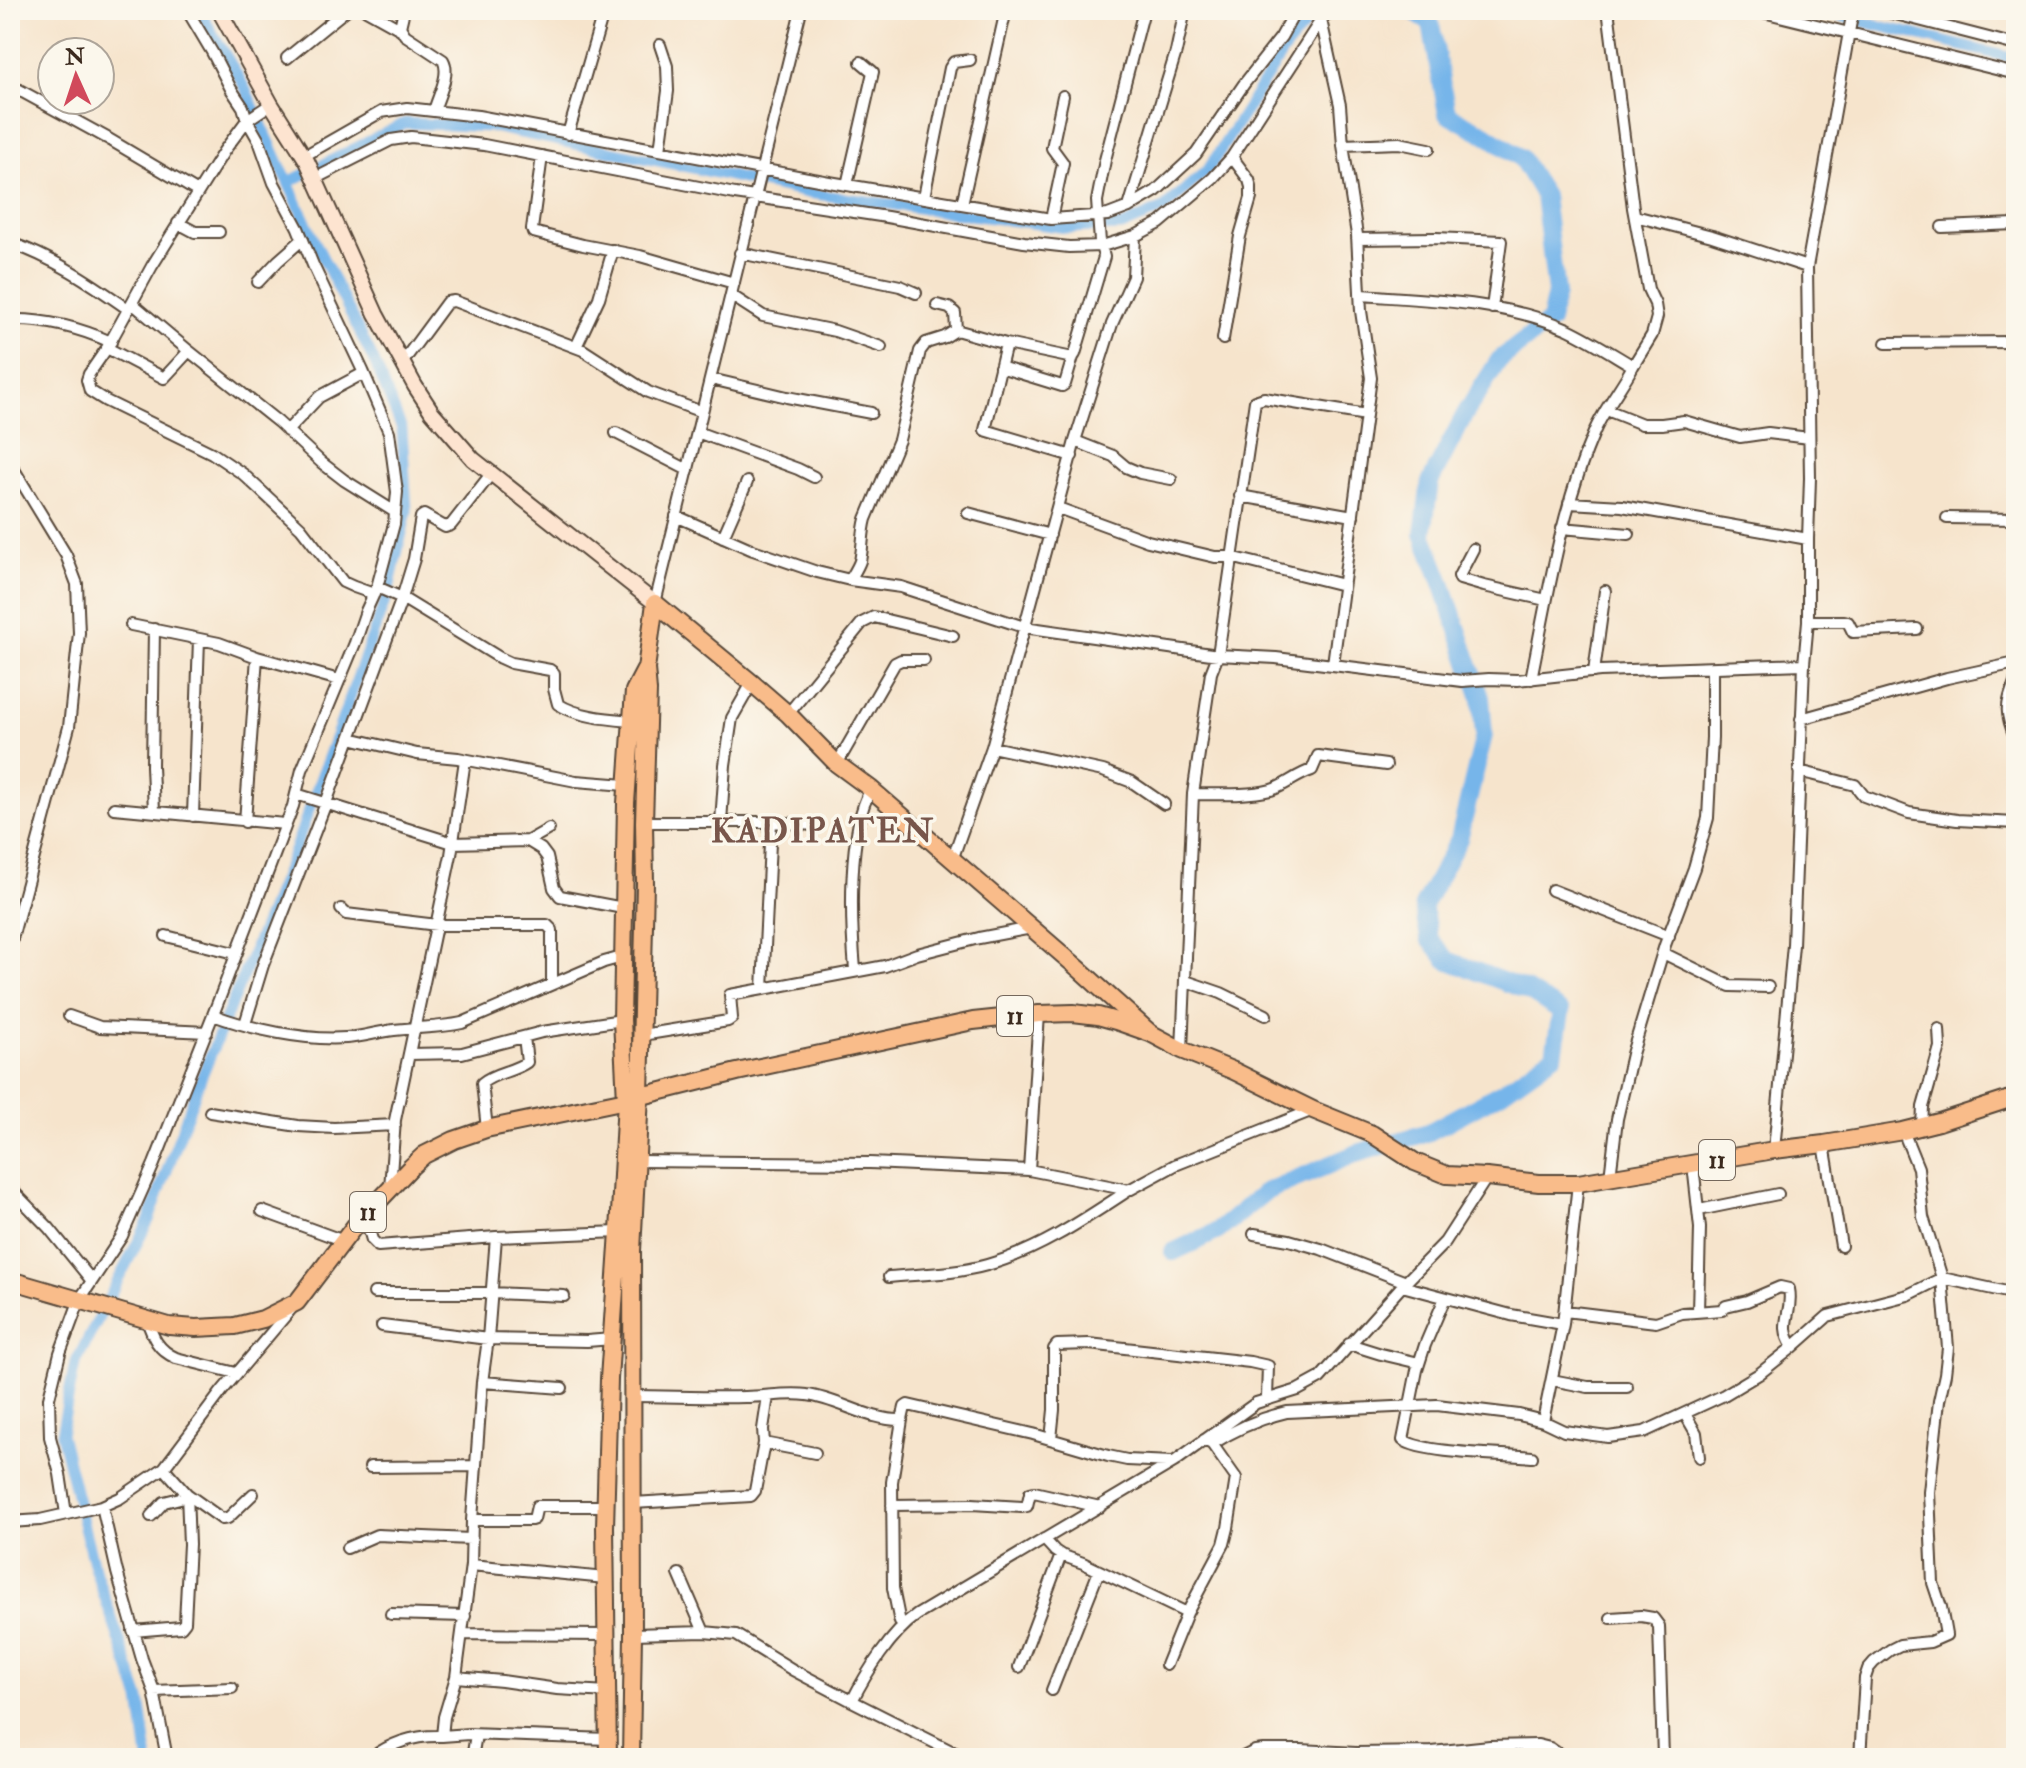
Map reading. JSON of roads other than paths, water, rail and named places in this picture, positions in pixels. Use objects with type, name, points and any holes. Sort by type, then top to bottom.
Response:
[{"type":"main road","points":[[219,10],[267,107],[306,158],[376,314],[402,363],[432,412],[473,459],[752,683],[837,764],[871,789],[1150,1033]]},
{"type":"main road","points":[[608,1758],[605,1506],[619,1232],[642,1035],[646,669],[655,603]]},
{"type":"main road","points":[[631,1758],[632,1251],[637,1161],[633,1098],[622,1020],[622,957],[626,785],[634,691],[646,669]]},
{"type":"main road","name":"11","points":[[10,1280],[169,1326],[235,1326],[263,1319],[297,1302],[389,1189],[424,1155],[454,1140],[487,1129],[973,1021],[1039,1014],[1098,1016],[1150,1033],[1313,1110],[1372,1134],[1415,1162],[1447,1175],[1539,1183],[1578,1183],[1903,1131],[2016,1097]]},
{"type":"main road","points":[[605,1527],[633,1528]]},
{"type":"main road","points":[[606,1617],[633,1626]]},
{"type":"street","points":[[69,1514],[50,1437],[49,1398],[60,1353],[86,1301],[92,1281],[122,1236],[215,1016],[235,953],[298,794],[302,770],[378,590],[392,535],[397,492],[389,432],[364,373],[274,183],[249,119],[187,10]]},
{"type":"street","points":[[287,58],[346,10]]},
{"type":"street","points":[[366,10],[402,30]]},
{"type":"street","points":[[404,10],[400,23],[405,35],[443,60],[446,66],[434,111]]},
{"type":"street","points":[[568,134],[604,10]]},
{"type":"street","points":[[655,603],[801,10]]},
{"type":"street","points":[[962,204],[1006,10]]},
{"type":"street","points":[[1000,367],[1062,386],[1065,384],[1104,257],[1097,201],[1144,10]]},
{"type":"street","points":[[1129,207],[1176,52],[1185,10]]},
{"type":"street","points":[[306,158],[381,112],[407,108],[478,116],[762,172],[1051,219],[1098,219],[1129,207],[1156,191],[1196,154],[1281,37],[1296,10]]},
{"type":"street","points":[[314,177],[391,140],[411,137],[484,145],[1024,242],[1069,247],[1101,244],[1135,236],[1160,223],[1213,178],[1232,157],[1321,20],[1331,10]]},
{"type":"street","points":[[1531,679],[1569,503],[1596,428],[1652,335],[1657,317],[1648,289],[1635,216],[1617,92],[1610,10]]},
{"type":"street","points":[[1755,10],[2016,74]]},
{"type":"street","points":[[1774,1150],[1793,945],[1801,719],[1808,621],[1810,478],[1807,267],[1853,10]]},
{"type":"street","points":[[1880,10],[2016,45]]},
{"type":"street","points":[[1321,20],[1340,105],[1371,378],[1333,664]]},
{"type":"street","points":[[660,45],[667,66],[668,91],[660,150]]},
{"type":"street","points":[[924,197],[950,68],[954,62],[970,60]]},
{"type":"street","points":[[847,185],[873,72],[861,62]]},
{"type":"street","points":[[11,87],[107,138],[198,192]]},
{"type":"street","points":[[1051,219],[1063,163],[1052,148],[1063,96]]},
{"type":"street","points":[[267,107],[249,119],[224,151],[178,223],[109,345],[89,374],[90,391],[212,453],[243,474],[301,528],[343,582],[400,597],[511,663],[550,670],[554,673],[558,704],[565,709],[632,721]]},
{"type":"street","points":[[1343,145],[1399,143],[1429,149]]},
{"type":"street","points":[[542,156],[533,232],[640,256],[734,283]]},
{"type":"street","points":[[1223,339],[1240,236],[1251,198],[1249,180],[1232,157]]},
{"type":"street","points":[[1635,216],[1712,236],[1807,267]]},
{"type":"street","points":[[178,223],[190,230],[219,232]]},
{"type":"street","points":[[1942,227],[2016,224]]},
{"type":"street","points":[[952,860],[992,747],[1075,441],[1112,324],[1133,277],[1135,236]]},
{"type":"street","points":[[258,282],[303,239]]},
{"type":"street","points":[[1357,239],[1501,241],[1492,308]]},
{"type":"street","points":[[10,243],[74,272],[130,306],[287,431],[322,463],[395,512]]},
{"type":"street","points":[[576,347],[599,298],[613,250]]},
{"type":"street","points":[[740,253],[900,286],[916,293]]},
{"type":"street","points":[[1360,295],[1433,300],[1533,317],[1606,348],[1633,366]]},
{"type":"street","points":[[732,296],[763,316],[835,331],[881,347]]},
{"type":"street","points":[[402,363],[447,302],[454,301],[583,350],[648,392],[702,412]]},
{"type":"street","points":[[937,305],[955,313],[956,330]]},
{"type":"street","points":[[10,320],[48,321],[86,331],[164,378],[189,351]]},
{"type":"street","points":[[850,580],[861,555],[866,519],[899,440],[920,351],[926,343],[956,330],[1073,357]]},
{"type":"street","points":[[1886,343],[2016,342]]},
{"type":"street","points":[[1006,344],[985,430],[1072,456]]},
{"type":"street","points":[[287,431],[319,397],[364,373]]},
{"type":"street","points":[[711,379],[871,413]]},
{"type":"street","points":[[1182,1050],[1193,794],[1211,673],[1218,655],[1255,401],[1264,398],[1366,415]]},
{"type":"street","points":[[1607,410],[1642,424],[1684,421],[1740,437],[1768,433],[1809,438]]},
{"type":"street","points":[[697,432],[814,477]]},
{"type":"street","points":[[616,433],[688,470]]},
{"type":"street","points":[[1075,441],[1113,456],[1140,473],[1171,479]]},
{"type":"street","points":[[10,463],[66,555],[77,584],[79,633],[69,727],[10,946]]},
{"type":"street","points":[[244,1024],[263,965],[350,738],[414,559],[422,515],[445,527],[451,525],[491,474]]},
{"type":"street","points":[[723,537],[747,482]]},
{"type":"street","points":[[1240,496],[1353,516]]},
{"type":"street","points":[[1569,503],[1622,506],[1808,539]]},
{"type":"street","points":[[1058,508],[1148,541],[1215,557],[1231,557],[1343,585]]},
{"type":"street","points":[[968,513],[1050,535]]},
{"type":"street","points":[[676,516],[753,550],[817,572],[901,587],[1024,627],[1218,655],[1333,664],[1462,681],[1531,679],[1594,672],[1804,664]]},
{"type":"street","points":[[1947,518],[2016,519]]},
{"type":"street","points":[[1562,528],[1629,534]]},
{"type":"street","points":[[1473,549],[1460,579],[1546,600]]},
{"type":"street","points":[[1594,672],[1605,591]]},
{"type":"street","points":[[788,714],[862,623],[874,617],[953,636]]},
{"type":"street","points":[[1808,621],[1844,621],[1848,622],[1853,632],[1917,629]]},
{"type":"street","points":[[131,625],[219,643],[339,680]]},
{"type":"street","points":[[154,629],[154,811]]},
{"type":"street","points":[[193,816],[199,639]]},
{"type":"street","points":[[245,822],[257,657]]},
{"type":"street","points":[[837,764],[895,663],[924,660]]},
{"type":"street","points":[[1801,719],[1947,678],[2016,663]]},
{"type":"street","points":[[1610,1177],[1617,1119],[1626,1080],[1663,953],[1694,868],[1708,818],[1712,668]]},
{"type":"street","points":[[2016,679],[2007,706],[2016,739]]},
{"type":"street","points":[[721,822],[732,718],[752,683]]},
{"type":"street","points":[[350,738],[417,754],[576,781],[626,785]]},
{"type":"street","points":[[992,747],[1103,771],[1132,782],[1164,804]]},
{"type":"street","points":[[1193,794],[1242,794],[1273,789],[1312,770],[1318,756],[1386,765]]},
{"type":"street","points":[[389,1189],[395,1125],[453,843],[465,760]]},
{"type":"street","points":[[1799,771],[1855,785],[1864,796],[1909,813],[1957,820],[2016,823]]},
{"type":"street","points":[[855,970],[851,920],[853,878],[858,832],[865,799],[871,789]]},
{"type":"street","points":[[298,794],[453,843],[528,841],[549,829]]},
{"type":"street","points":[[114,808],[285,824]]},
{"type":"street","points":[[644,822],[814,825]]},
{"type":"street","points":[[763,989],[771,822]]},
{"type":"street","points":[[528,841],[547,857],[554,888],[560,896],[623,908]]},
{"type":"street","points":[[1552,890],[1669,936]]},
{"type":"street","points":[[341,909],[346,914],[437,925],[547,925],[552,930],[552,984]]},
{"type":"street","points":[[642,1035],[728,1021],[732,1018],[730,995],[885,966],[917,954],[1032,928]]},
{"type":"street","points":[[166,936],[235,953]]},
{"type":"street","points":[[1663,953],[1730,986],[1768,987]]},
{"type":"street","points":[[215,1016],[317,1039],[444,1027],[516,1002],[552,984],[622,957]]},
{"type":"street","points":[[1186,981],[1221,993],[1266,1015]]},
{"type":"street","points":[[1029,1170],[1039,1014]]},
{"type":"street","points":[[69,1016],[100,1027],[207,1032]]},
{"type":"street","points":[[409,1054],[462,1053],[542,1032],[622,1020]]},
{"type":"street","points":[[1922,1126],[1923,1107],[1940,1047],[1939,1029]]},
{"type":"street","points":[[487,1129],[482,1083],[527,1062],[524,1037]]},
{"type":"street","points":[[889,1277],[959,1272],[989,1265],[1039,1244],[1175,1165],[1313,1110]]},
{"type":"street","points":[[210,1112],[310,1127],[395,1125]]},
{"type":"street","points":[[1860,1758],[1868,1669],[1900,1645],[1930,1642],[1946,1635],[1933,1583],[1929,1492],[1948,1348],[1942,1278],[1923,1217],[1918,1168],[1903,1131]]},
{"type":"street","points":[[1824,1144],[1841,1246]]},
{"type":"street","points":[[637,1161],[870,1163],[1029,1170],[1129,1190]]},
{"type":"street","points":[[1695,1164],[1700,1228],[1698,1312]]},
{"type":"street","points":[[1208,1442],[1256,1403],[1298,1390],[1320,1378],[1445,1242],[1487,1177]]},
{"type":"street","points":[[1543,1421],[1565,1311],[1578,1183]]},
{"type":"street","points":[[10,1188],[49,1228],[92,1281]]},
{"type":"street","points":[[1699,1210],[1778,1194]]},
{"type":"street","points":[[262,1211],[344,1241]]},
{"type":"street","points":[[365,1216],[372,1240],[378,1246],[619,1232]]},
{"type":"street","points":[[1254,1234],[1321,1249],[1445,1298],[1511,1315],[1563,1324]]},
{"type":"street","points":[[442,1736],[444,1717],[456,1677],[471,1565],[475,1466],[496,1237]]},
{"type":"street","points":[[855,1696],[903,1625],[1208,1442],[1271,1416],[1287,1412],[1437,1405],[1479,1409],[1543,1421],[1564,1431],[1608,1437],[1644,1432],[1747,1381],[1828,1316],[1908,1295],[1942,1278],[2016,1294]]},
{"type":"street","points":[[1565,1311],[1656,1322],[1682,1313],[1722,1310],[1785,1287],[1789,1289],[1790,1297],[1785,1331],[1793,1347]]},
{"type":"street","points":[[374,1293],[564,1296]]},
{"type":"street","points":[[1445,1298],[1419,1363],[1402,1439],[1406,1443],[1434,1449],[1532,1457]]},
{"type":"street","points":[[10,1522],[40,1520],[98,1507],[120,1498],[164,1468],[236,1373],[297,1302]]},
{"type":"street","points":[[147,1320],[158,1347],[168,1355],[236,1373]]},
{"type":"street","points":[[382,1326],[488,1339],[612,1339]]},
{"type":"street","points":[[1051,1439],[1054,1349],[1057,1345],[1089,1344],[1268,1366],[1267,1398]]},
{"type":"street","points":[[1349,1344],[1419,1363]]},
{"type":"street","points":[[1552,1380],[1588,1387],[1627,1387]]},
{"type":"street","points":[[482,1382],[562,1388]]},
{"type":"street","points":[[632,1396],[802,1394],[885,1419],[902,1420]]},
{"type":"street","points":[[633,1503],[751,1496],[755,1491],[764,1443],[768,1396]]},
{"type":"street","points":[[903,1625],[893,1588],[892,1482],[902,1420],[908,1405],[1108,1456],[1174,1462]]},
{"type":"street","points":[[1685,1414],[1696,1433],[1699,1457]]},
{"type":"street","points":[[1237,1416],[1253,1424]]},
{"type":"street","points":[[1166,1665],[1187,1613],[1224,1544],[1235,1489],[1235,1475],[1208,1442]]},
{"type":"street","points":[[764,1443],[815,1453]]},
{"type":"street","points":[[370,1467],[475,1466]]},
{"type":"street","points":[[164,1468],[188,1495],[222,1519],[228,1518],[253,1494]]},
{"type":"street","points":[[892,1505],[1025,1507],[1030,1493],[1034,1492],[1100,1507]]},
{"type":"street","points":[[151,1516],[164,1502],[188,1495]]},
{"type":"street","points":[[133,1631],[181,1627],[185,1622],[188,1495]]},
{"type":"street","points":[[472,1520],[531,1520],[537,1506],[605,1506]]},
{"type":"street","points":[[98,1507],[133,1631],[154,1691],[167,1758]]},
{"type":"street","points":[[347,1548],[377,1535],[471,1539]]},
{"type":"street","points":[[1044,1539],[1061,1555],[1187,1613]]},
{"type":"street","points":[[1019,1667],[1061,1555]]},
{"type":"street","points":[[471,1565],[606,1578]]},
{"type":"street","points":[[1052,1690],[1099,1571]]},
{"type":"street","points":[[679,1574],[704,1632]]},
{"type":"street","points":[[391,1614],[465,1616]]},
{"type":"street","points":[[1611,1618],[1653,1618],[1659,1626],[1663,1758]]},
{"type":"street","points":[[633,1626],[726,1633],[744,1638],[793,1670],[855,1696],[965,1758]]},
{"type":"street","points":[[463,1634],[607,1635]]},
{"type":"street","points":[[456,1677],[608,1692]]},
{"type":"street","points":[[154,1691],[232,1688]]},
{"type":"street","points":[[472,1758],[476,1735]]},
{"type":"street","points":[[371,1758],[411,1738],[476,1735],[608,1739]]},
{"type":"street","points":[[1241,1758],[1263,1750],[1432,1752],[1538,1745],[1550,1748],[1564,1758]]},
{"type":"waterway","points":[[148,1758],[140,1699],[94,1567],[61,1434],[75,1364],[149,1220],[197,1088],[293,854],[388,593],[407,511],[402,429],[374,361],[315,242],[245,88],[199,10]]},
{"type":"waterway","points":[[289,182],[405,123],[492,127],[807,193],[1067,228],[1122,226],[1164,208],[1209,168],[1284,50],[1317,10]]},
{"type":"waterway","points":[[1173,1252],[1218,1231],[1265,1192],[1355,1154],[1429,1132],[1502,1092],[1554,1055],[1561,1012],[1528,991],[1447,960],[1429,938],[1423,906],[1459,839],[1484,735],[1481,698],[1423,534],[1430,482],[1465,414],[1499,360],[1550,321],[1556,293],[1544,196],[1521,158],[1447,114],[1431,24],[1412,10]]},
{"type":"waterway","points":[[1814,10],[2016,59]]},
{"type":"district","name":"KADIPATEN","points":[[823,830]]}]
